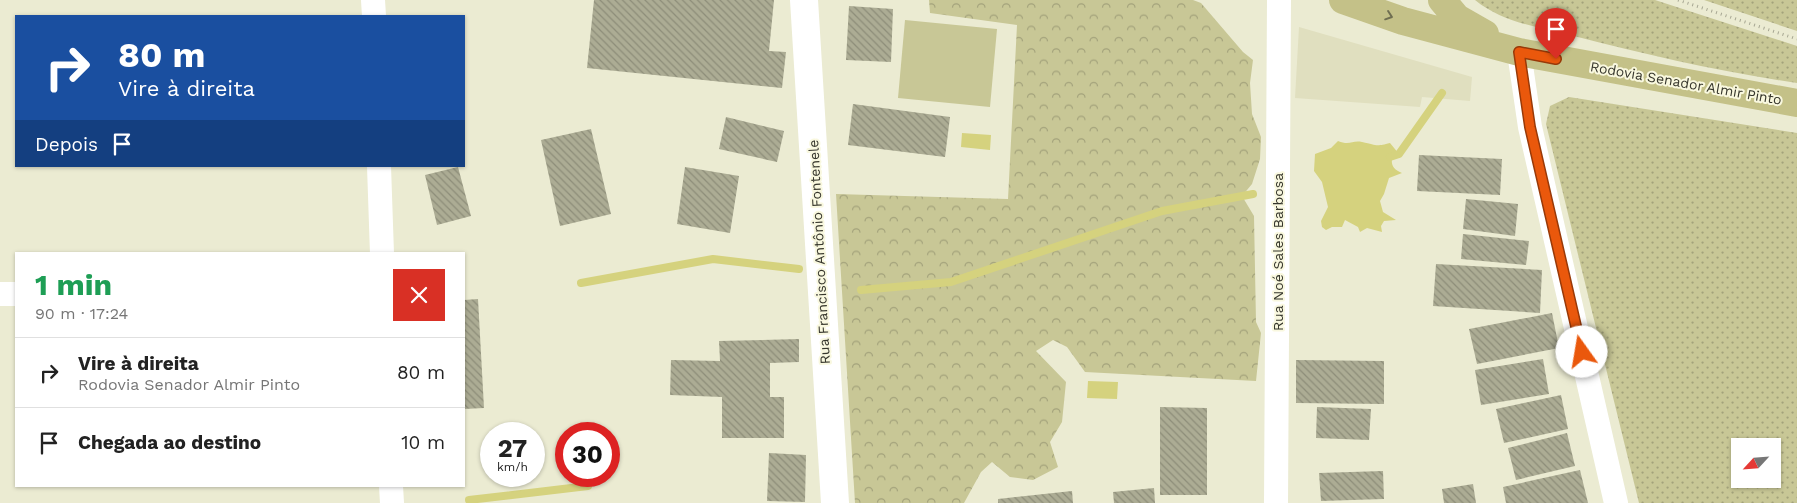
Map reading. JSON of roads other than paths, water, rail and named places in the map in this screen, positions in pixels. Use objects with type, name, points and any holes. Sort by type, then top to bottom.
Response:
[{"type":"main road","name":"Rodovia Senador Almir Pinto","points":[[1343,0],[1403,20],[1519,52],[1797,103]]},
{"type":"main road","points":[[1442,0],[1457,18],[1519,52]]},
{"type":"street","points":[[374,0],[374,15]]},
{"type":"street","name":"Rua Francisco Antônio Fontenele","points":[[804,0],[835,503]]},
{"type":"street","name":"Rua Noé Sales Barbosa","points":[[1276,503],[1279,0]]},
{"type":"street","points":[[1519,52],[1530,127],[1616,503]]},
{"type":"street","points":[[379,167],[382,252]]},
{"type":"street","points":[[0,294],[15,294]]},
{"type":"street","points":[[391,487],[392,503]]},
{"type":"waterway","points":[[1390,157],[1399,154],[1442,93]]},
{"type":"waterway","points":[[861,290],[951,282],[1162,211],[1253,194]]},
{"type":"waterway","points":[[581,283],[713,259],[799,269]]},
{"type":"waterway","points":[[469,500],[580,487]]}]
